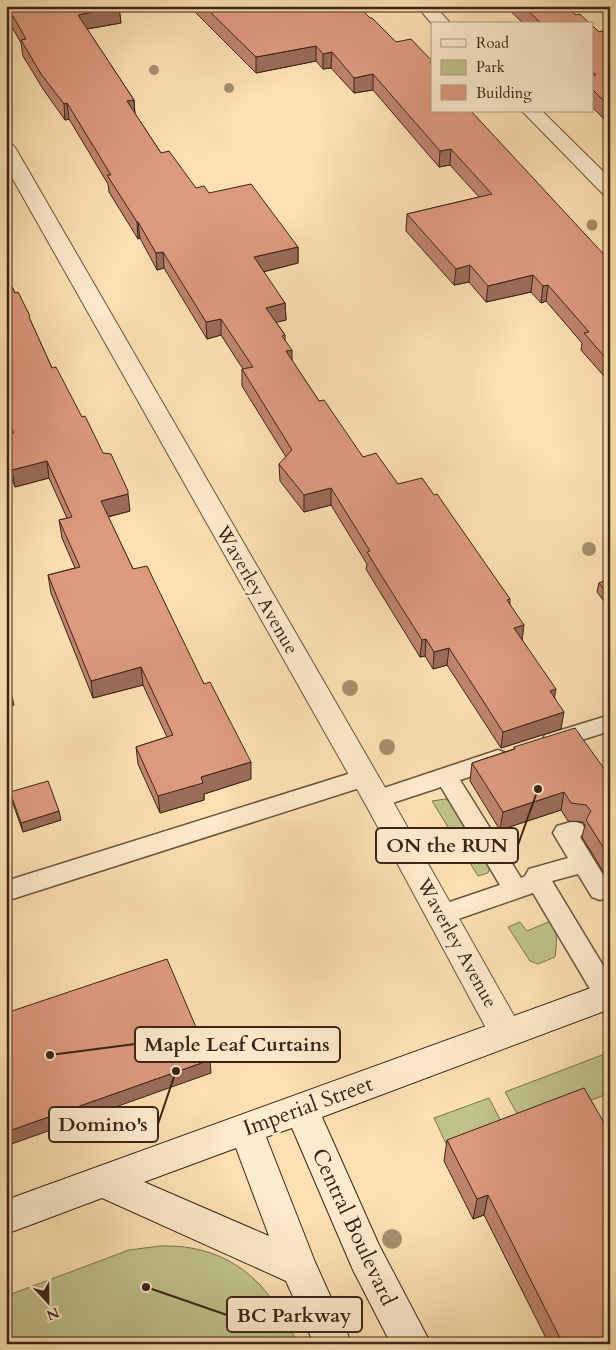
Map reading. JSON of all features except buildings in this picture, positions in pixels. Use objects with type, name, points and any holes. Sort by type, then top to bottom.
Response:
[{"type":"street","points":[[424,6],[440,22]]},
{"type":"street","points":[[532,112],[610,190]]},
{"type":"street","name":"Waverley Avenue","points":[[6,149],[370,788],[506,1033]]},
{"type":"street","name":"Imperial Street","points":[[6,1217],[609,996]]},
{"type":"street","name":"Central Boulevard","points":[[301,1108],[388,1304],[412,1344]]},
{"type":"street","points":[[246,1128],[299,1268],[333,1344]]},
{"type":"street","points":[[103,1182],[299,1268]]},
{"type":"lane","points":[[8,886],[370,788],[446,776],[610,723]]},
{"type":"lane","points":[[446,776],[515,889]]},
{"type":"lane","points":[[574,830],[565,833],[591,865],[537,876],[609,996]]},
{"type":"lane","points":[[441,914],[539,881]]},
{"type":"green space","points":[[445,799],[454,803],[490,866],[488,873],[478,876],[432,801]]},
{"type":"green space","points":[[551,921],[556,938],[555,957],[538,964],[530,961],[508,927],[520,922],[527,931]]},
{"type":"green space","points":[[610,1052],[610,1093],[524,1126],[505,1092]]},
{"type":"green space","points":[[489,1098],[506,1131],[450,1152],[434,1118]]},
{"type":"green space","points":[[160,1246],[187,1247],[211,1253],[228,1260],[243,1270],[269,1295],[298,1344],[6,1344],[6,1296],[129,1250]]},
{"type":"place","name":"ON the RUN","points":[[538,789]]},
{"type":"place","name":"Maple Leaf Curtains","points":[[50,1055]]},
{"type":"place","name":"Domino's","points":[[176,1071]]},
{"type":"place","name":"BC Parkway","points":[[146,1287]]}]
